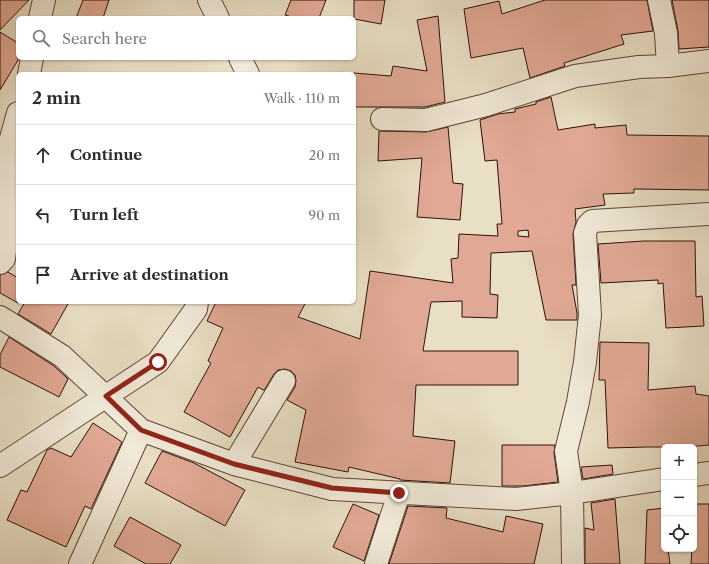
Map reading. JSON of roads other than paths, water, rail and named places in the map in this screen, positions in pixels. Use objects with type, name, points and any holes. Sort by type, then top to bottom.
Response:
[{"type":"street","points":[[40,16],[44,0]]},
{"type":"street","points":[[209,0],[217,16]]},
{"type":"street","points":[[659,0],[665,29],[668,66]]},
{"type":"street","points":[[29,72],[32,60]]},
{"type":"street","points":[[241,60],[247,72]]},
{"type":"street","points":[[382,119],[426,120],[486,105],[575,76],[639,67],[668,66],[709,61]]},
{"type":"street","points":[[0,263],[4,258],[8,228],[5,160],[16,120]]},
{"type":"street","points":[[573,564],[572,493],[566,451],[585,362],[590,315],[585,233],[588,225],[592,221],[709,214]]},
{"type":"street","points":[[0,466],[158,362],[196,309],[197,304]]},
{"type":"street","points":[[0,317],[62,356],[141,430],[234,464],[332,488],[516,499],[572,493],[661,479]]},
{"type":"street","points":[[234,464],[284,381]]},
{"type":"street","points":[[80,564],[141,430]]},
{"type":"street","points":[[697,475],[709,473]]},
{"type":"street","points":[[376,564],[399,493]]}]
